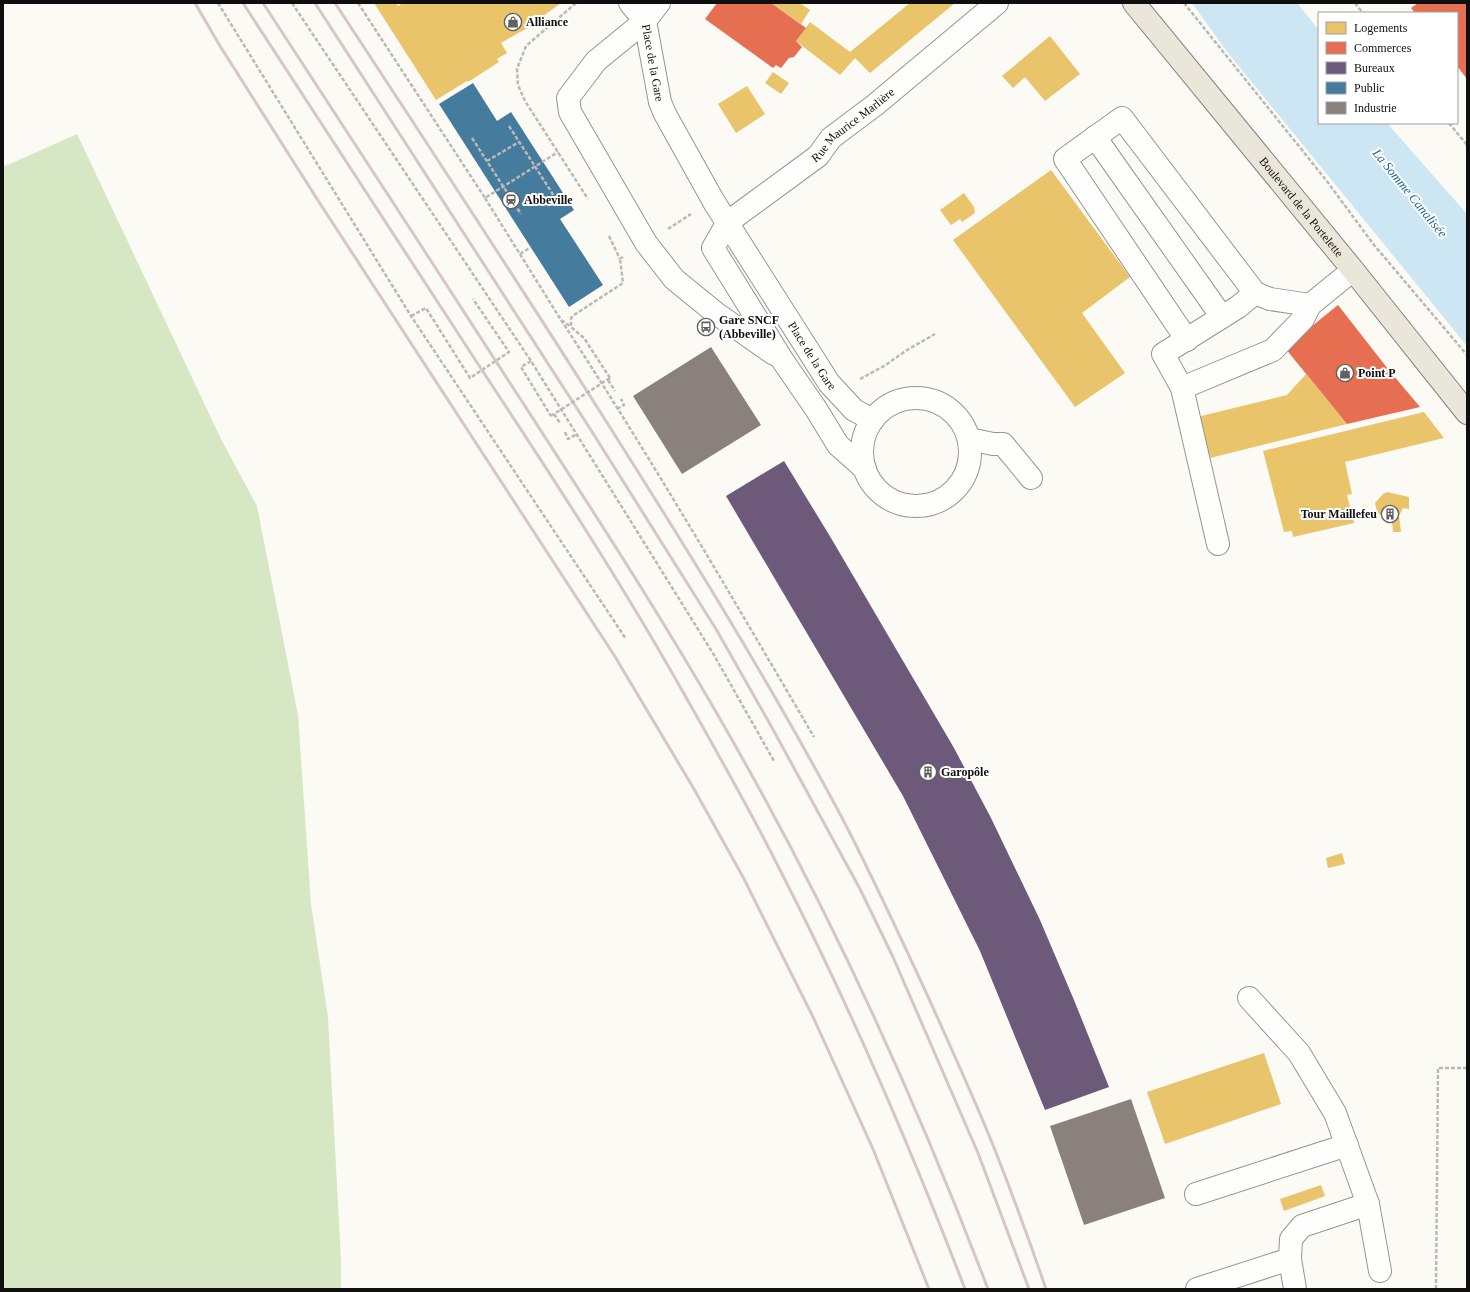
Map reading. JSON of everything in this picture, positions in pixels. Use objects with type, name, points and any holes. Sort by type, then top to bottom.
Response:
[{"type":"main road","name":"Boulevard de la Portelette","points":[[1134,3],[1353,270],[1467,413]]},
{"type":"street","points":[[630,3],[645,21],[659,3]]},
{"type":"street","name":"Rue Maurice Marlière","points":[[713,248],[728,222],[818,156],[831,138],[875,105],[997,3]]},
{"type":"street","name":"Place de la Gare","points":[[783,361],[717,314],[674,279],[646,243],[570,112],[568,98],[596,61],[645,21],[660,102],[665,114],[714,202],[829,383],[854,410],[873,420]]},
{"type":"street","points":[[1187,340],[1065,159],[1122,118],[1255,294],[1270,299],[1310,305]]},
{"type":"street","points":[[1095,137],[1222,317]]},
{"type":"street","name":"Place de la Gare","points":[[713,248],[783,361],[816,409],[838,445],[865,469]]},
{"type":"street","points":[[1182,388],[1273,350],[1303,319],[1310,305],[1353,270]]},
{"type":"street","points":[[1218,544],[1182,388],[1163,354],[1238,307],[1255,294]]},
{"type":"street","points":[[913,399],[926,399],[939,403],[952,412],[962,424],[969,439],[971,454],[968,470],[956,489],[938,502],[915,507],[892,500],[880,492],[871,482],[865,469],[862,452],[865,435],[873,420],[890,405],[900,401],[913,399]]},
{"type":"street","points":[[969,439],[993,444],[1003,444],[1031,478]]},
{"type":"street","points":[[1249,998],[1299,1053],[1335,1113],[1368,1204],[1380,1271]]},
{"type":"street","points":[[1196,1194],[1347,1145]]},
{"type":"street","points":[[1295,1289],[1290,1259],[1291,1239],[1302,1226],[1368,1204]]},
{"type":"street","points":[[1197,1289],[1290,1259]]},
{"type":"path","points":[[218,3],[412,316],[626,639]]},
{"type":"path","points":[[292,3],[531,360],[714,655],[774,761]]},
{"type":"path","points":[[358,3],[485,198],[617,409],[698,540],[814,738]]},
{"type":"path","points":[[1184,3],[1326,180],[1374,245],[1467,355]]},
{"type":"path","points":[[1355,3],[1362,12]]},
{"type":"path","points":[[1450,124],[1467,146]]},
{"type":"path","points":[[509,126],[554,196]]},
{"type":"path","points":[[472,138],[522,214]]},
{"type":"path","points":[[487,161],[519,142]]},
{"type":"path","points":[[485,198],[558,152]]},
{"type":"path","points":[[520,254],[531,248]]},
{"type":"path","points":[[412,316],[426,308],[470,378],[510,352],[473,299]]},
{"type":"path","points":[[561,320],[571,326]]},
{"type":"path","points":[[838,391],[884,366],[907,350],[935,334]]},
{"type":"path","points":[[584,338],[609,379],[614,391]]},
{"type":"path","points":[[531,360],[521,367],[560,423]]},
{"type":"path","points":[[553,415],[609,379]]},
{"type":"path","points":[[617,409],[624,405],[621,399]]},
{"type":"path","points":[[565,432],[568,439],[577,434]]},
{"type":"path","points":[[1436,1289],[1438,1068],[1467,1068]]},
{"type":"green space","points":[[77,134],[221,439],[257,506],[298,715],[311,904],[328,1017],[341,1260],[341,1289],[3,1289],[3,167]]},
{"type":"water","name":"La Somme Canalisée","points":[[1192,3],[1297,3],[1318,29],[1318,124],[1388,124],[1467,214],[1467,346],[1228,53]]},
{"type":"building: Logements","points":[[374,3],[396,3],[398,6],[403,3],[561,3],[527,28],[501,43],[507,53],[497,59],[499,62],[436,100]]},
{"type":"building: Logements","points":[[771,3],[800,3],[810,10],[801,24]]},
{"type":"building: Logements","points":[[910,3],[955,3],[870,73],[855,58],[840,75],[796,41],[810,22],[850,52]]},
{"type":"building: Logements","points":[[1050,36],[1080,74],[1045,101],[1025,77],[1013,88],[1002,76]]},
{"type":"building: Logements","points":[[773,72],[789,83],[781,94],[765,83]]},
{"type":"building: Logements","points":[[747,86],[765,114],[736,133],[718,104]]},
{"type":"building: Logements","points":[[1051,170],[1130,277],[1082,313],[1125,373],[1075,407],[953,240]]},
{"type":"building: Logements","points":[[964,193],[974,207],[975,213],[962,222],[960,219],[951,225],[940,210]]},
{"type":"building: Logements","points":[[1306,374],[1347,424],[1202,460],[1193,418],[1287,395]]},
{"type":"building: Logements","points":[[1424,412],[1444,438],[1345,462],[1352,494],[1347,495],[1354,523],[1293,537],[1292,531],[1284,532],[1263,451]]},
{"type":"building: Logements","name":"Tour Maillefeu","points":[[1387,492],[1409,497],[1409,509],[1403,508],[1399,516],[1401,532],[1393,532],[1392,520],[1384,518],[1377,512],[1375,503],[1383,494]]},
{"type":"building: Logements","points":[[1342,853],[1345,864],[1328,868],[1326,858]]},
{"type":"building: Logements","points":[[1264,1053],[1281,1104],[1165,1144],[1147,1092]]},
{"type":"building: Logements","points":[[1321,1185],[1325,1196],[1284,1211],[1280,1199]]},
{"type":"building: Commerces","points":[[717,3],[771,3],[806,28],[796,41],[802,47],[794,57],[789,58],[781,68],[776,65],[773,68],[705,19]]},
{"type":"building: Commerces","points":[[1418,3],[1467,3],[1467,79],[1458,67],[1458,12],[1414,12],[1411,8]]},
{"type":"building: Commerces","points":[[1338,305],[1420,407],[1347,424],[1285,348]]},
{"type":"building: Bureaux","name":"Garopôle","points":[[784,461],[954,748],[991,818],[1040,920],[1109,1087],[1045,1110],[980,951],[903,796],[726,496]]},
{"type":"building: Public","points":[[473,83],[497,121],[511,112],[574,210],[560,219],[603,285],[569,307],[439,104]]},
{"type":"building: Industrie","points":[[711,347],[761,425],[682,474],[633,396]]},
{"type":"building: Industrie","points":[[1131,1099],[1165,1198],[1084,1225],[1050,1126]]},
{"type":"railway","points":[[195,3],[220,46],[319,202],[614,655],[694,789],[743,877],[814,1019],[873,1149],[929,1289]]},
{"type":"railway","points":[[243,3],[584,526],[659,650],[720,757],[756,823],[805,919],[854,1023],[923,1182],[965,1289]]},
{"type":"railway","points":[[263,3],[601,524],[718,714],[813,891],[876,1022],[934,1154],[988,1289]]},
{"type":"railway","points":[[315,3],[589,427],[716,629],[770,724],[860,889],[893,957],[978,1153],[1029,1289]]},
{"type":"railway","points":[[335,3],[523,291],[651,493],[749,652],[840,814],[875,883],[980,1113],[1046,1289]]},
{"type":"place","name":"Alliance","points":[[513,22]]},
{"type":"place","name":"Abbeville","points":[[511,200]]},
{"type":"place","name":"Gare SNCF (Abbeville)","points":[[706,327]]},
{"type":"place","name":"Point P","points":[[1345,373]]},
{"type":"place","name":"Tour Maillefeu","points":[[1390,514]]},
{"type":"place","name":"Garopôle","points":[[928,772]]}]
